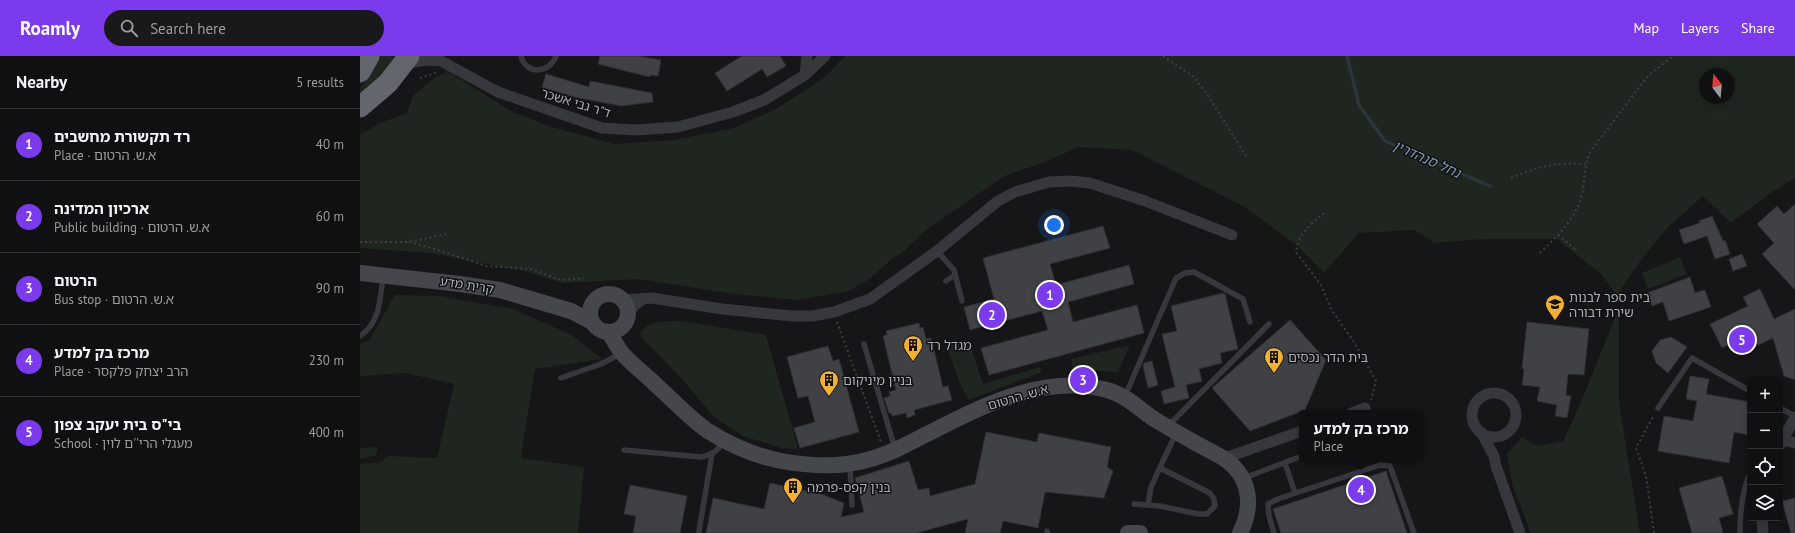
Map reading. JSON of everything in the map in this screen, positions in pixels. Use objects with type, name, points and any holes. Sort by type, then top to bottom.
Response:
[{"type":"highway","points":[[360,72],[369,56]]},
{"type":"highway","points":[[360,107],[372,97],[403,64]]},
{"type":"street","name":"ד\"ר גבי אשכר","points":[[444,56],[454,67]]},
{"type":"street","points":[[805,75],[807,56]]},
{"type":"street","name":"ד\"ר גבי אשכר","points":[[403,64],[427,60],[441,61],[498,92],[602,128],[636,130],[678,127],[733,112],[764,100],[805,75],[825,56]]},
{"type":"street","points":[[625,306],[636,304],[646,298],[722,309],[792,316],[812,316],[834,312],[870,299],[937,251],[998,201],[1030,187],[1056,181],[1090,183],[1145,201],[1232,235]]},
{"type":"street","name":"קרית מדע","points":[[360,273],[500,290],[571,311],[592,314]]},
{"type":"street","points":[[604,295],[612,295],[625,306],[626,322],[614,330],[600,329],[592,314],[596,300],[604,295]]},
{"type":"street","points":[[614,330],[621,351],[707,430],[724,440]]},
{"type":"street","name":"א.ש. הרטום","points":[[724,440],[756,454],[781,461],[823,465],[850,464],[895,450],[977,409],[1010,397],[1046,387],[1066,385],[1088,386],[1109,391],[1124,397],[1172,429],[1225,458],[1243,479],[1248,492],[1249,504],[1247,518],[1240,533]]},
{"type":"street","points":[[1494,456],[1501,436],[1512,427],[1516,413],[1510,400],[1504,395],[1497,393],[1482,396],[1474,407],[1473,421],[1481,432],[1494,456],[1505,494],[1520,533]]},
{"type":"street","points":[[1360,410],[1365,408]]},
{"type":"street","points":[[1783,438],[1795,417]]},
{"type":"street","points":[[1225,458],[1299,432]]},
{"type":"street","points":[[1481,432],[1494,436],[1501,436]]},
{"type":"street","points":[[1783,442],[1795,443]]},
{"type":"street","points":[[1762,521],[1763,533]]},
{"type":"street","points":[[1128,533],[1140,533]]},
{"type":"lane","points":[[521,56],[525,65],[530,69],[542,71],[552,64],[556,56]]},
{"type":"lane","points":[[937,251],[954,270],[962,301]]},
{"type":"lane","points":[[1124,397],[1176,278],[1185,273],[1194,272],[1243,299],[1250,322]]},
{"type":"lane","points":[[360,336],[374,323],[379,308],[384,275]]},
{"type":"lane","points":[[946,281],[955,275]]},
{"type":"lane","points":[[1148,505],[1151,487],[1160,468],[1172,429],[1269,324]]},
{"type":"lane","points":[[864,344],[895,450]]},
{"type":"lane","points":[[561,378],[600,364],[621,351]]},
{"type":"lane","points":[[1658,408],[1692,358],[1747,389]]},
{"type":"lane","points":[[1783,410],[1795,417]]},
{"type":"lane","points":[[624,450],[701,457],[712,454],[718,449],[724,440]]},
{"type":"lane","points":[[699,531],[712,454]]},
{"type":"lane","points":[[1243,479],[1299,457]]},
{"type":"lane","points":[[1285,463],[1295,493]]},
{"type":"lane","points":[[850,464],[852,505]]},
{"type":"lane","points":[[1274,533],[1269,516],[1268,504],[1295,493],[1380,465],[1390,466],[1414,533]]},
{"type":"lane","points":[[1134,504],[1198,514],[1207,514],[1215,506],[1214,499],[1210,493],[1160,468]]},
{"type":"lane","points":[[1740,533],[1740,519],[1747,480]]},
{"type":"path","points":[[1163,56],[1194,77],[1207,94],[1246,156]]},
{"type":"path","points":[[1540,253],[1558,235],[1575,212],[1582,195],[1585,164],[1590,152],[1648,76],[1673,56]]},
{"type":"path","points":[[420,78],[440,72]]},
{"type":"path","points":[[1511,178],[1535,168],[1547,165],[1561,163],[1585,164]]},
{"type":"path","points":[[1324,212],[1307,227],[1297,243],[1296,252],[1321,285],[1330,309],[1354,342],[1376,381],[1373,396],[1365,408]]},
{"type":"path","points":[[360,242],[409,242],[446,234]]},
{"type":"path","points":[[1558,235],[1575,249]]},
{"type":"path","points":[[409,242],[486,266],[532,269],[567,280],[584,278]]},
{"type":"path","points":[[840,329],[878,431]]},
{"type":"path","points":[[1654,533],[1646,476],[1636,448],[1658,408]]},
{"type":"shaded area","points":[[378,56],[399,56],[391,67],[360,94],[360,88],[367,79]]},
{"type":"shaded area","points":[[845,56],[1795,56],[1795,178],[1769,194],[1731,223],[1703,196],[1668,227],[1641,260],[1617,295],[1601,274],[1557,239],[1482,239],[1434,243],[1415,230],[1359,233],[1324,273],[1298,246],[1243,206],[1132,150],[1079,147],[1042,163],[1007,175],[926,230],[904,251],[892,259],[868,280],[849,291],[797,300],[727,293],[639,279],[563,283],[528,272],[431,253],[360,248],[360,135],[380,123],[407,113],[413,96],[432,80],[447,71],[513,112],[548,126],[614,144],[674,140],[734,128],[776,109],[824,78]]},
{"type":"shaded area","points":[[1680,257],[1687,274],[1648,289],[1642,273]]},
{"type":"shaded area","points":[[395,295],[439,296],[513,309],[572,335],[602,359],[535,369],[521,458],[584,467],[578,533],[360,533],[360,464],[381,462],[388,456],[437,458],[454,384],[405,373],[360,376],[360,344],[369,341]]},
{"type":"shaded area","points":[[1619,308],[1619,402],[1640,533],[1531,533],[1513,487],[1507,454],[1522,437],[1537,446],[1563,441],[1579,407]]},
{"type":"shaded area","points":[[664,321],[682,321],[766,335],[798,449],[781,448],[743,436],[714,417],[682,379],[642,338],[640,333],[644,328],[654,323]]},
{"type":"shaded area","points":[[969,342],[983,384],[1040,367],[1042,372],[969,400],[961,386],[946,345]]},
{"type":"shaded area","points":[[1130,345],[1118,372],[1073,370],[1071,359]]},
{"type":"shaded area","points":[[378,447],[376,455],[360,459],[360,448]]},
{"type":"building","points":[[600,56],[638,56],[661,60],[658,76],[650,75],[650,77],[598,64]]},
{"type":"building","points":[[742,56],[780,56],[786,66],[767,77],[762,69],[727,91],[715,73]]},
{"type":"building","points":[[546,74],[589,87],[590,81],[652,93],[653,102],[621,106],[574,97],[542,87]]},
{"type":"building","points":[[1795,204],[1795,290],[1762,254],[1774,243],[1757,224],[1777,206],[1784,214]]},
{"type":"building","points":[[1712,216],[1723,241],[1725,240],[1730,254],[1715,259],[1707,236],[1684,244],[1679,230],[1700,223],[1699,221]]},
{"type":"building","points":[[1103,226],[1110,248],[1050,264],[1056,285],[1129,265],[1134,284],[1068,302],[1073,322],[1137,305],[1144,333],[989,375],[981,348],[1048,330],[1042,311],[970,330],[964,307],[994,299],[983,258]]},
{"type":"building","points":[[1742,254],[1747,266],[1733,271],[1729,259]]},
{"type":"building","points":[[1690,277],[1695,293],[1705,290],[1711,307],[1669,321],[1663,302],[1652,306],[1647,293]]},
{"type":"building","points":[[1760,289],[1774,319],[1795,309],[1795,380],[1784,376],[1773,338],[1737,355],[1732,343],[1722,348],[1710,324],[1748,306],[1743,297]]},
{"type":"building","points":[[1223,293],[1225,294],[1238,349],[1220,353],[1222,363],[1199,369],[1202,381],[1186,385],[1189,398],[1164,404],[1161,391],[1175,387],[1162,334],[1177,331],[1171,306]]},
{"type":"building","name":"בית הדר נכסים","points":[[1290,320],[1326,360],[1305,410],[1299,410],[1299,412],[1250,431],[1212,388]]},
{"type":"building","points":[[1527,322],[1589,329],[1584,375],[1568,374],[1566,395],[1571,396],[1567,418],[1555,416],[1557,405],[1537,401],[1540,387],[1522,385],[1524,369],[1522,369]]},
{"type":"building","name":"מגדל רד","points":[[919,323],[920,328],[923,327],[926,339],[931,338],[943,387],[948,386],[952,400],[914,410],[915,415],[907,418],[906,413],[892,416],[891,413],[889,413],[884,398],[890,396],[889,392],[896,390],[883,336],[887,335],[886,331]]},
{"type":"building","points":[[1671,337],[1687,347],[1668,373],[1656,363],[1652,351],[1660,340]]},
{"type":"building","name":"בניין מיניקום","points":[[828,346],[833,361],[839,359],[859,432],[800,448],[794,428],[815,422],[808,396],[798,398],[787,357]]},
{"type":"building","points":[[1152,361],[1158,385],[1148,388],[1143,366],[1144,363]]},
{"type":"building","points":[[1690,376],[1709,379],[1706,394],[1747,401],[1747,435],[1734,432],[1729,463],[1658,451],[1664,416],[1693,421],[1697,401],[1686,399]]},
{"type":"building","points":[[986,432],[1037,442],[1039,433],[1111,447],[1107,467],[1113,471],[1104,498],[1045,492],[1038,528],[1003,521],[1000,533],[965,533],[968,519],[916,533],[706,533],[713,498],[764,509],[770,483],[821,494],[844,503],[841,517],[864,512],[855,478],[909,461],[918,490],[929,488],[930,496],[975,484]]},
{"type":"building","points":[[1386,471],[1407,533],[1281,533],[1273,509]]},
{"type":"building","points":[[1722,476],[1733,514],[1719,518],[1723,533],[1692,533],[1679,488]]},
{"type":"building","points":[[630,485],[687,496],[680,533],[633,533],[636,516],[624,514]]},
{"type":"building","points":[[1795,498],[1795,533],[1791,533],[1783,501]]},
{"type":"waterway","name":"נחל סנהדרין","points":[[1347,56],[1359,105],[1385,141],[1490,186]]},
{"type":"place","name":"רד תקשורת מחשבים","points":[[1050,295]]},
{"type":"place","name":"ארכיון המדינה","points":[[992,315]]},
{"type":"place","name":"בית ספר לבנות שירת דבורה","points":[[1555,321]]},
{"type":"place","name":"בי\"ס בית יעקב צפון","points":[[1742,340]]},
{"type":"place","name":"מגדל רד","points":[[913,362]]},
{"type":"place","name":"בית הדר נכסים","points":[[1274,374]]},
{"type":"place","name":"הרטום","points":[[1083,380]]},
{"type":"place","name":"בניין מיניקום","points":[[829,397]]},
{"type":"place","name":"מרכז בק למדע","points":[[1361,490]]},
{"type":"place","name":"בנין קפס-פרמה","points":[[793,504]]}]
